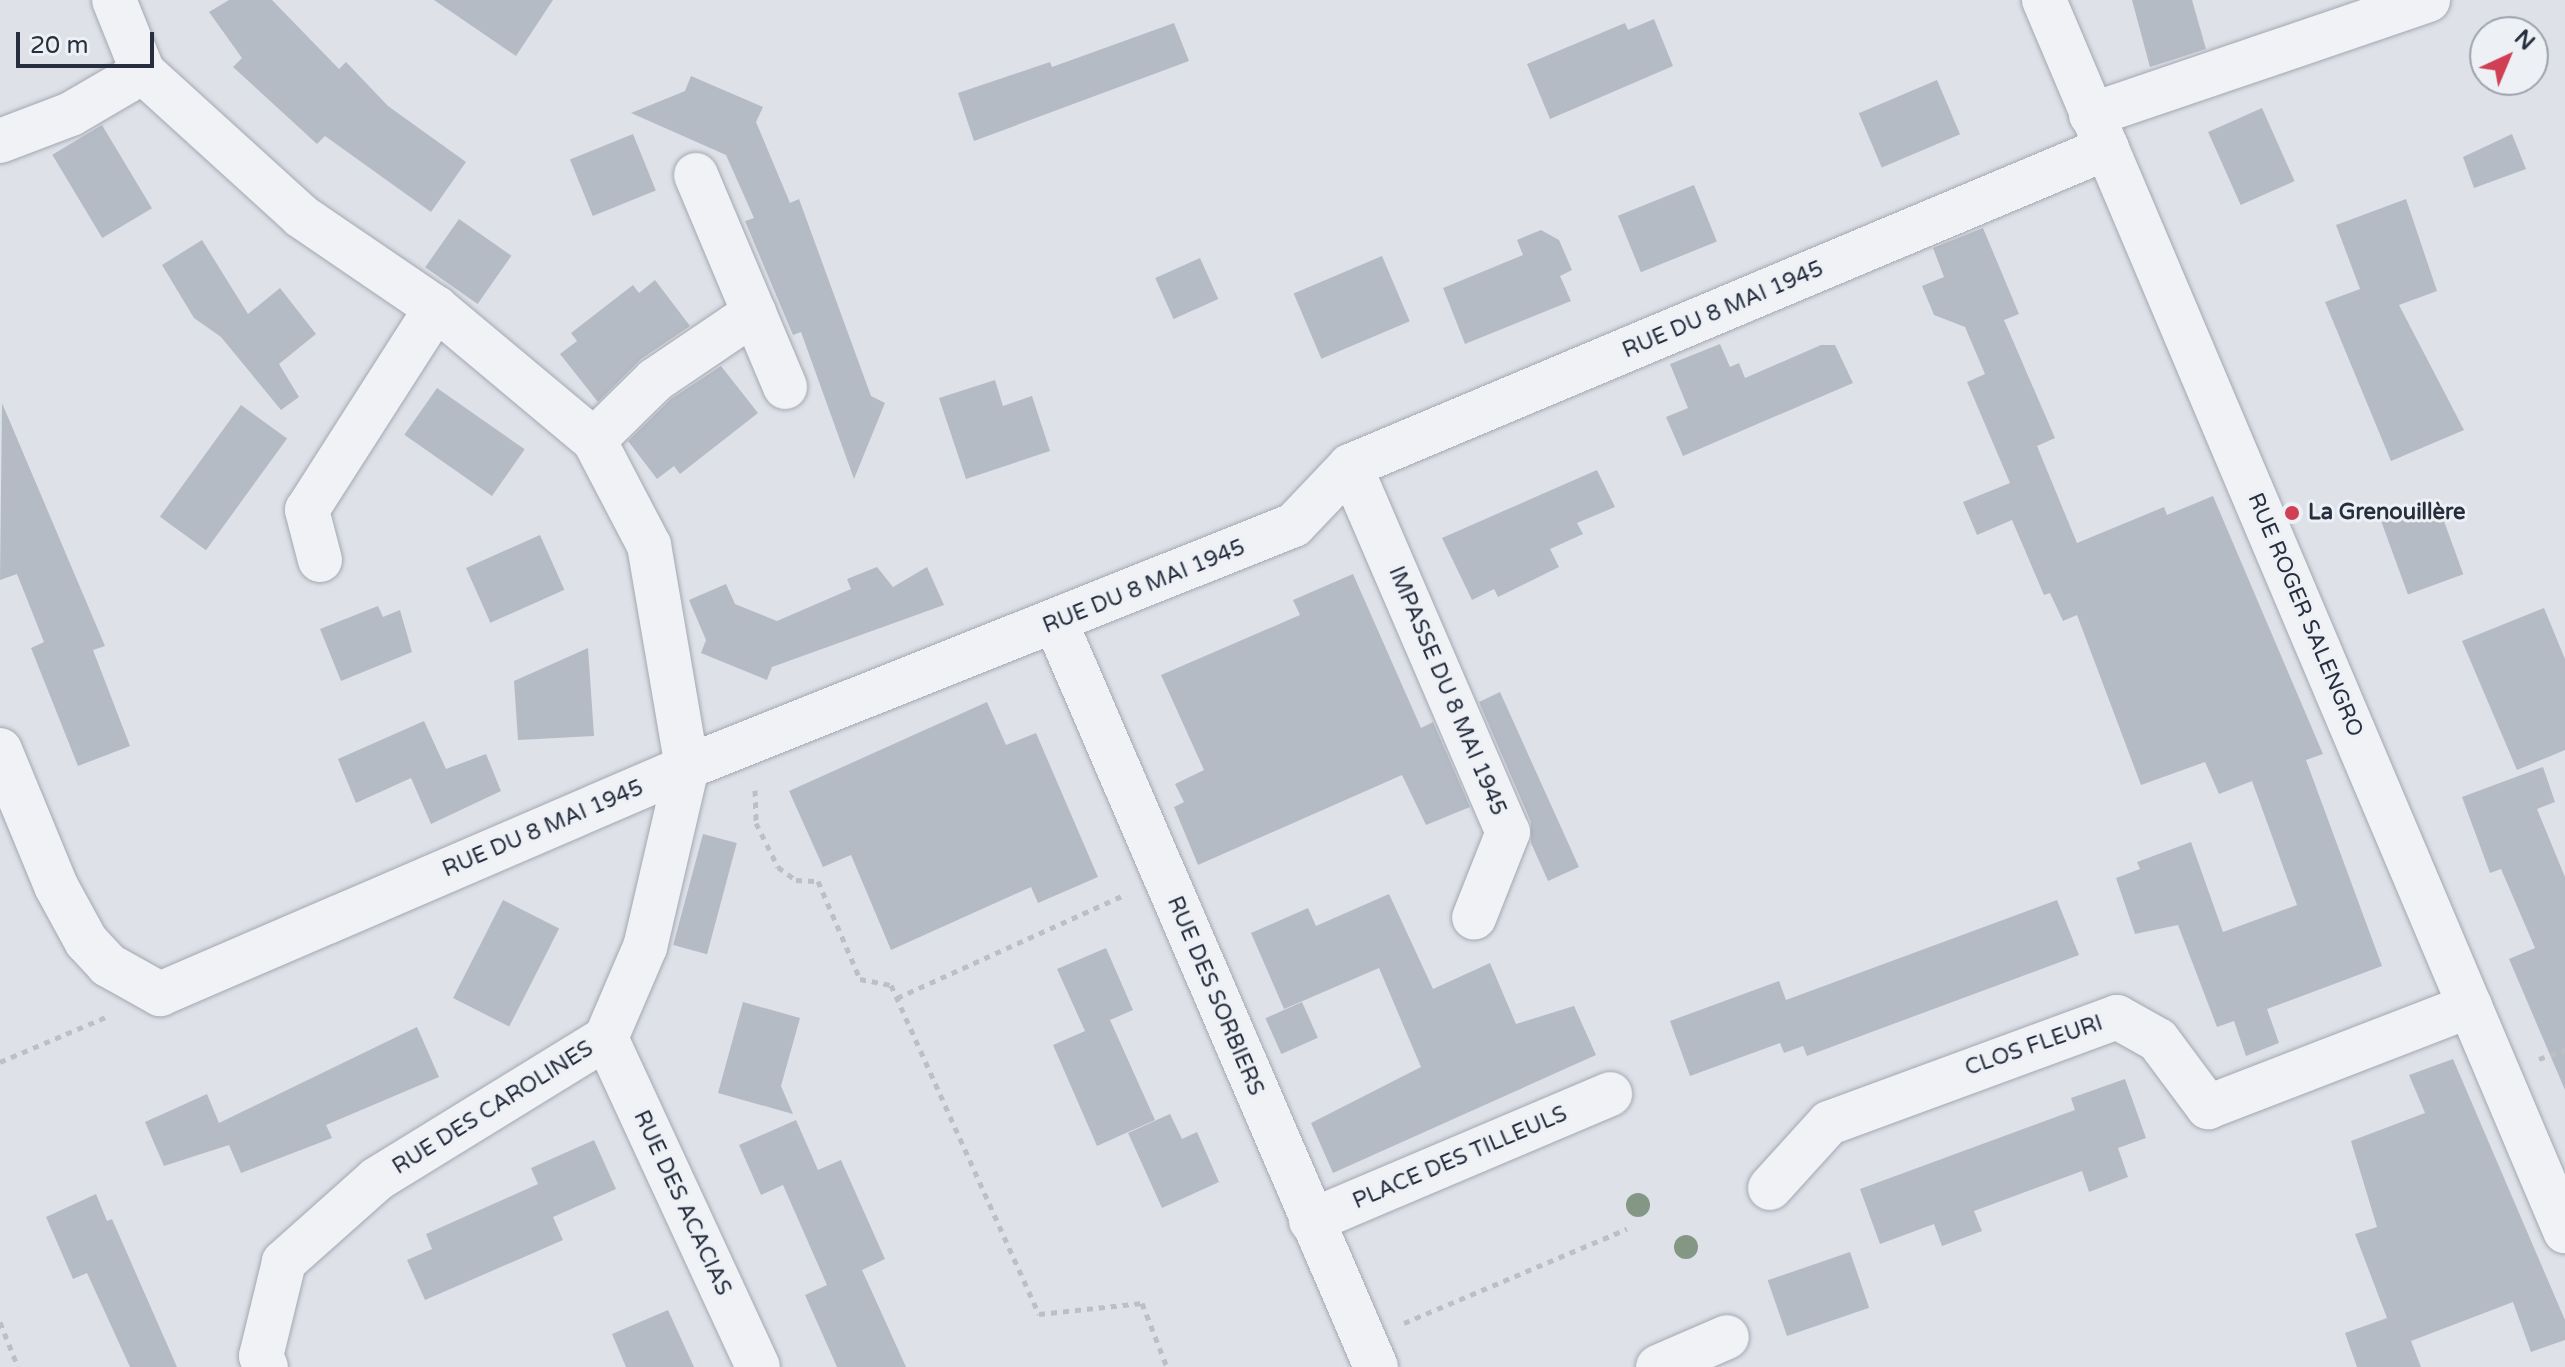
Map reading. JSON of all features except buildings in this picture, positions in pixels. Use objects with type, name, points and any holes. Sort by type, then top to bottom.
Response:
[{"type":"street","points":[[114,0],[143,72],[301,216],[436,308],[594,440],[649,545],[687,767]]},
{"type":"street","name":"RUE ROGER SALENGRO","points":[[2044,0],[2565,1231]]},
{"type":"street","name":"RUE DU 8 MAI 1945","points":[[160,994],[687,767],[1056,623],[1294,525],[1350,466],[2099,131],[2428,0]]},
{"type":"street","points":[[0,141],[71,114],[143,72]]},
{"type":"street","points":[[696,175],[785,387]]},
{"type":"street","points":[[320,560],[307,510],[436,308]]},
{"type":"street","points":[[594,440],[655,380],[754,313]]},
{"type":"street","name":"IMPASSE DU 8 MAI 1945","points":[[1350,466],[1508,832],[1474,918]]},
{"type":"street","name":"RUE DES SORBIERS","points":[[1056,623],[1370,1354]]},
{"type":"street","points":[[0,750],[56,886],[86,941],[108,965],[160,994]]},
{"type":"street","name":"RUE DES CAROLINES","points":[[266,1367],[261,1356],[284,1262],[377,1179],[606,1038],[645,947],[687,767]]},
{"type":"street","name":"CLOS FLEURI","points":[[1770,1188],[1829,1123],[2117,1017],[2158,1040],[2208,1107],[2470,1006]]},
{"type":"street","name":"RUE DES ACACIAS","points":[[606,1038],[758,1367]]},
{"type":"street","name":"PLACE DES TILLEULS","points":[[1311,1221],[1610,1094]]},
{"type":"street","points":[[1658,1367],[1727,1337]]},
{"type":"path","points":[[754,741],[756,823],[778,867],[796,880],[818,881],[860,979],[891,985],[1039,1314],[1142,1303],[1167,1367]]},
{"type":"path","points":[[897,998],[1164,877]]},
{"type":"path","points":[[0,1062],[160,994]]},
{"type":"path","points":[[1370,1354],[1627,1229]]},
{"type":"path","points":[[0,1322],[18,1367]]},
{"type":"place","name":"La Grenouillère","points":[[2292,513]]}]
